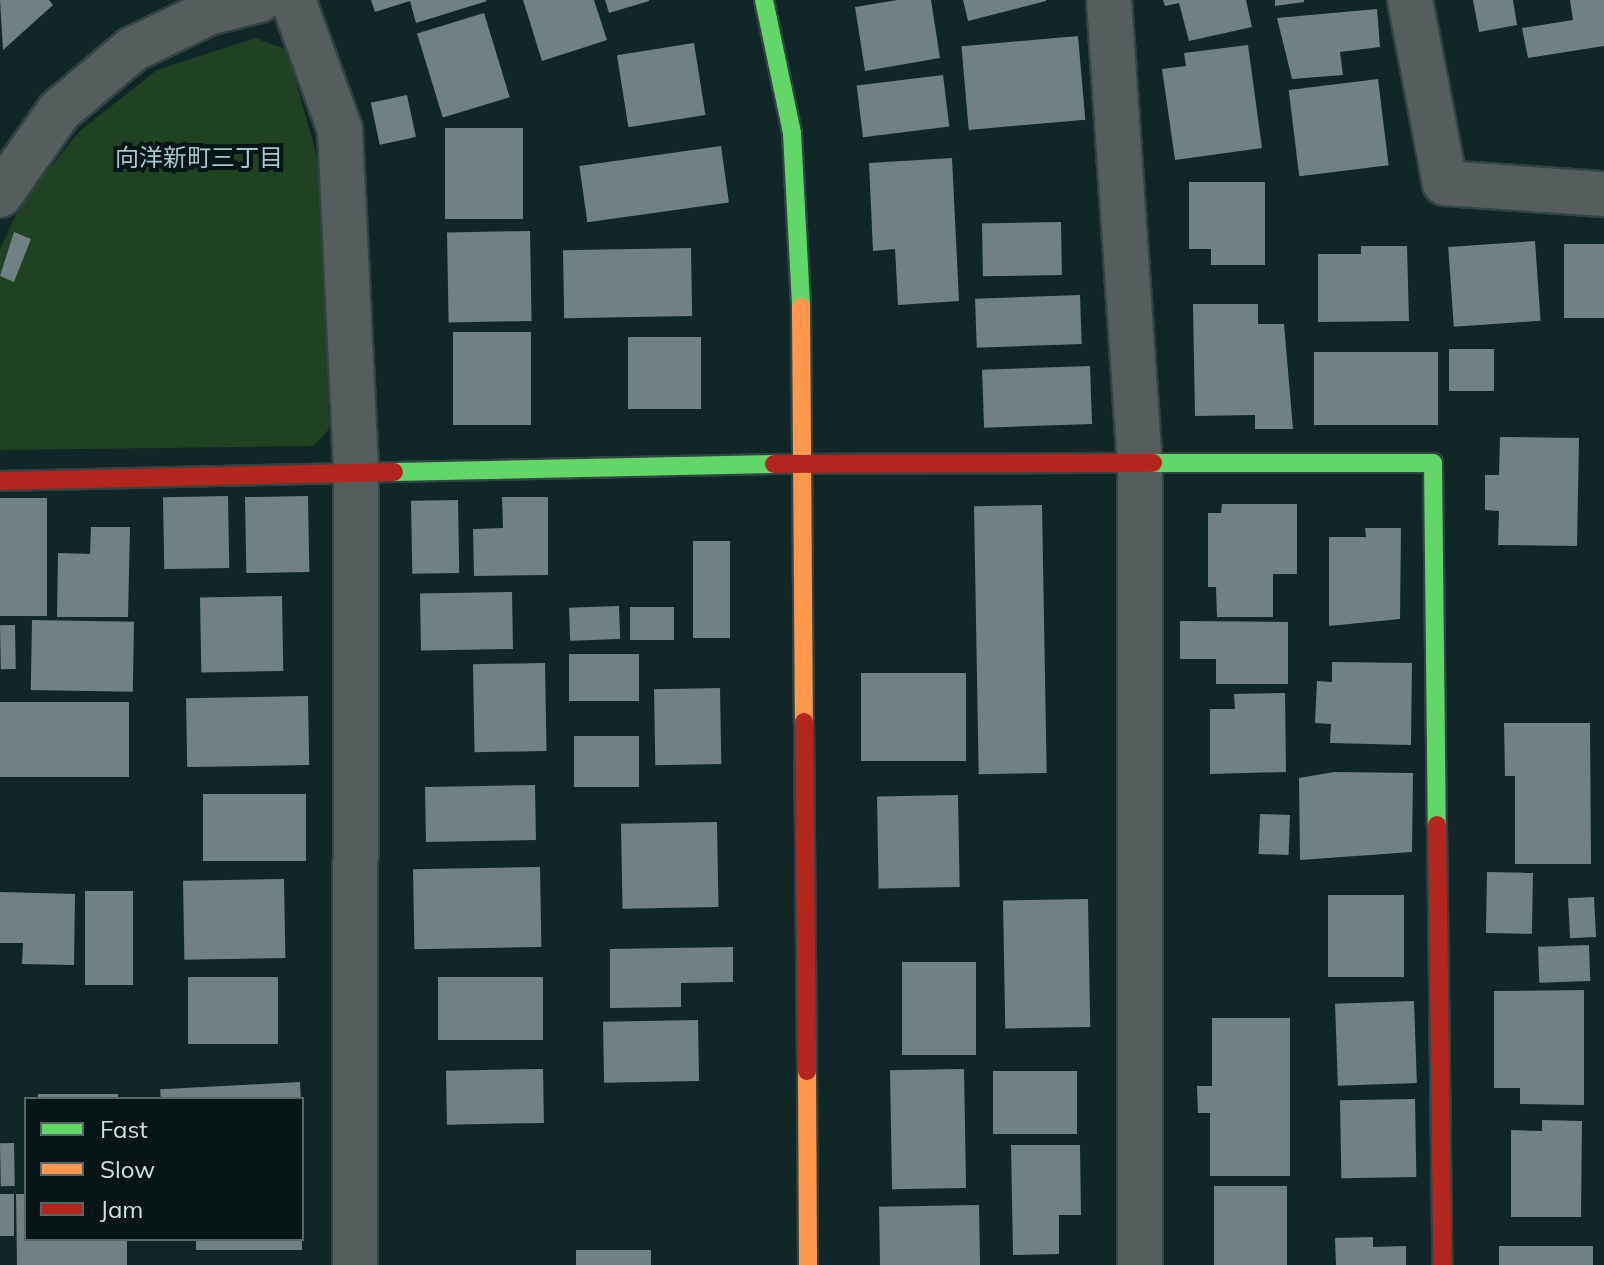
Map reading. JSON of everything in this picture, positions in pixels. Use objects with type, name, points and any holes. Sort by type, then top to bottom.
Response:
[{"type":"street","points":[[0,195],[59,111],[133,49],[208,13],[259,0]]},
{"type":"street","points":[[293,0],[340,130],[356,472],[355,1265]]},
{"type":"street","points":[[764,0],[792,133],[801,463],[808,1265]]},
{"type":"street","points":[[1109,0],[1140,462],[1140,1265]]},
{"type":"street","points":[[1410,0],[1445,183],[1604,194]]},
{"type":"street","points":[[0,481],[801,463],[1433,463],[1442,1265]]},
{"type":"green space","points":[[255,38],[287,50],[323,178],[329,429],[314,446],[0,450],[0,249],[23,200],[80,131],[157,70]]},
{"type":"building","points":[[0,0],[49,0],[53,5],[3,50]]},
{"type":"building","points":[[371,0],[487,1],[416,23],[410,1],[375,12]]},
{"type":"building","points":[[523,0],[594,0],[607,40],[542,61]]},
{"type":"building","points":[[605,0],[649,0],[649,1],[609,13]]},
{"type":"building","points":[[897,0],[931,0],[940,58],[865,71],[855,7]]},
{"type":"building","points":[[963,0],[1046,0],[1046,1],[968,21]]},
{"type":"building","points":[[1163,0],[1246,0],[1252,27],[1189,41],[1179,3],[1165,6]]},
{"type":"building","points":[[1275,0],[1304,0],[1304,2],[1275,6]]},
{"type":"building","points":[[1473,0],[1513,0],[1517,25],[1479,32]]},
{"type":"building","points":[[1570,0],[1604,0],[1604,46],[1528,58],[1522,28],[1573,20]]},
{"type":"building","points":[[1377,9],[1380,47],[1340,52],[1343,75],[1292,79],[1277,18]]},
{"type":"building","points":[[484,13],[510,97],[443,118],[417,33]]},
{"type":"building","points":[[1078,36],[1085,120],[969,130],[961,46]]},
{"type":"building","points":[[694,43],[705,115],[628,127],[617,55]]},
{"type":"building","points":[[1248,45],[1262,148],[1175,160],[1162,69],[1186,66],[1184,53]]},
{"type":"building","points":[[943,75],[949,127],[863,137],[857,86]]},
{"type":"building","points":[[1378,79],[1389,165],[1299,176],[1289,90]]},
{"type":"building","points":[[407,95],[416,137],[380,145],[371,103]]},
{"type":"building","points":[[445,128],[523,128],[523,219],[445,219]]},
{"type":"building","points":[[721,146],[729,202],[587,222],[579,166]]},
{"type":"building","points":[[952,158],[959,301],[898,305],[895,249],[873,251],[869,163]]},
{"type":"building","points":[[1189,182],[1265,182],[1265,265],[1211,265],[1211,249],[1189,249]]},
{"type":"building","points":[[1061,222],[1062,275],[983,276],[982,223]]},
{"type":"building","points":[[530,231],[532,321],[449,322],[447,232]]},
{"type":"building","points":[[14,232],[31,239],[14,282],[0,276]]},
{"type":"building","points":[[1535,241],[1541,321],[1454,327],[1448,247]]},
{"type":"building","points":[[1564,244],[1604,244],[1604,318],[1564,318]]},
{"type":"building","points":[[1361,246],[1407,246],[1409,321],[1318,322],[1318,254],[1361,254]]},
{"type":"building","points":[[691,248],[692,316],[564,318],[563,250]]},
{"type":"building","points":[[1080,295],[1082,344],[977,348],[975,299]]},
{"type":"building","points":[[1193,304],[1258,304],[1258,324],[1284,324],[1293,429],[1255,429],[1255,415],[1195,416]]},
{"type":"building","points":[[453,332],[531,332],[531,425],[453,425]]},
{"type":"building","points":[[628,337],[701,337],[701,409],[628,409]]},
{"type":"building","points":[[1449,349],[1494,349],[1494,391],[1449,391]]},
{"type":"building","points":[[1314,352],[1438,352],[1438,425],[1314,425]]},
{"type":"building","points":[[1090,366],[1092,424],[984,428],[982,370]]},
{"type":"building","points":[[1500,437],[1579,438],[1577,546],[1498,545],[1499,511],[1485,510],[1485,475],[1499,475]]},
{"type":"building","points":[[228,496],[229,568],[164,569],[163,497]]},
{"type":"building","points":[[308,496],[309,572],[246,573],[245,497]]},
{"type":"building","points":[[502,497],[548,497],[548,575],[474,576],[473,529],[503,528]]},
{"type":"building","points":[[0,498],[47,498],[47,616],[0,616]]},
{"type":"building","points":[[458,500],[459,573],[412,574],[411,501]]},
{"type":"building","points":[[1222,504],[1297,504],[1297,574],[1273,574],[1273,617],[1217,617],[1216,587],[1208,587],[1208,513],[1221,513]]},
{"type":"building","points":[[1042,505],[1047,773],[979,774],[974,506]]},
{"type":"building","points":[[91,527],[130,527],[128,617],[57,617],[58,553],[90,554]]},
{"type":"building","points":[[1365,528],[1401,528],[1400,619],[1329,626],[1329,537],[1366,537]]},
{"type":"building","points":[[693,541],[730,541],[730,638],[693,638]]},
{"type":"building","points":[[512,592],[513,649],[421,651],[420,594]]},
{"type":"building","points":[[282,596],[283,671],[201,672],[200,597]]},
{"type":"building","points":[[619,606],[620,639],[570,641],[569,608]]},
{"type":"building","points":[[630,607],[674,607],[674,640],[630,640]]},
{"type":"building","points":[[32,620],[134,622],[133,692],[31,690]]},
{"type":"building","points":[[1180,621],[1288,622],[1288,684],[1216,684],[1216,659],[1180,659]]},
{"type":"building","points":[[0,625],[15,625],[16,669],[1,669]]},
{"type":"building","points":[[569,654],[639,654],[639,701],[569,701]]},
{"type":"building","points":[[1332,662],[1412,663],[1411,745],[1330,743],[1331,724],[1315,723],[1317,681],[1332,682]]},
{"type":"building","points":[[545,663],[547,751],[475,752],[473,664]]},
{"type":"building","points":[[861,673],[966,673],[966,761],[861,761]]},
{"type":"building","points":[[720,688],[721,764],[655,765],[654,689]]},
{"type":"building","points":[[1285,693],[1286,772],[1210,774],[1210,709],[1235,709],[1234,694]]},
{"type":"building","points":[[308,696],[309,765],[187,767],[186,698]]},
{"type":"building","points":[[0,702],[129,702],[129,777],[0,777]]},
{"type":"building","points":[[1504,723],[1590,723],[1591,864],[1515,864],[1515,776],[1505,776]]},
{"type":"building","points":[[574,736],[639,736],[639,787],[574,787]]},
{"type":"building","points":[[1334,772],[1413,773],[1412,852],[1300,860],[1299,778]]},
{"type":"building","points":[[535,785],[536,840],[426,842],[425,787]]},
{"type":"building","points":[[203,794],[306,794],[306,861],[203,861]]},
{"type":"building","points":[[958,795],[960,887],[879,888],[877,796]]},
{"type":"building","points":[[1260,814],[1290,815],[1289,855],[1259,854]]},
{"type":"building","points":[[717,822],[718,907],[622,909],[621,824]]},
{"type":"building","points":[[540,867],[541,947],[414,949],[413,869]]},
{"type":"building","points":[[1487,872],[1533,873],[1532,934],[1486,933]]},
{"type":"building","points":[[284,879],[285,958],[184,960],[183,881]]},
{"type":"building","points":[[85,891],[133,891],[133,985],[85,985]]},
{"type":"building","points":[[0,892],[75,894],[74,965],[22,964],[23,943],[0,943]]},
{"type":"building","points":[[1328,895],[1404,895],[1404,977],[1328,977]]},
{"type":"building","points":[[1594,897],[1596,937],[1570,938],[1568,898]]},
{"type":"building","points":[[1088,899],[1090,1027],[1005,1028],[1003,900]]},
{"type":"building","points":[[1589,945],[1590,981],[1539,983],[1538,947]]},
{"type":"building","points":[[733,947],[733,982],[681,983],[681,1007],[610,1008],[610,949]]},
{"type":"building","points":[[902,962],[976,962],[976,1055],[902,1055]]},
{"type":"building","points":[[188,977],[278,977],[278,1044],[188,1044]]},
{"type":"building","points":[[438,977],[543,977],[543,1040],[438,1040]]},
{"type":"building","points":[[1584,990],[1584,1105],[1520,1104],[1520,1088],[1494,1088],[1494,991]]},
{"type":"building","points":[[1414,1001],[1417,1083],[1338,1086],[1335,1004]]},
{"type":"building","points":[[1212,1018],[1290,1018],[1290,1176],[1210,1176],[1210,1113],[1198,1113],[1197,1086],[1212,1086]]},
{"type":"building","points":[[698,1020],[699,1081],[604,1083],[603,1022]]},
{"type":"building","points":[[543,1069],[544,1123],[447,1125],[446,1071]]},
{"type":"building","points":[[964,1069],[966,1188],[892,1189],[890,1070]]},
{"type":"building","points":[[993,1071],[1077,1071],[1077,1134],[993,1134]]},
{"type":"building","points":[[300,1082],[301,1097],[161,1097],[160,1089]]},
{"type":"building","points":[[38,1094],[118,1094],[118,1097],[38,1097]]},
{"type":"building","points":[[1415,1099],[1416,1177],[1341,1178],[1340,1100]]},
{"type":"building","points":[[1542,1120],[1582,1121],[1581,1217],[1511,1217],[1511,1130],[1542,1131]]},
{"type":"building","points":[[0,1143],[14,1143],[15,1186],[1,1186]]},
{"type":"building","points":[[1011,1145],[1080,1145],[1081,1215],[1059,1215],[1059,1254],[1013,1255]]},
{"type":"building","points":[[1214,1186],[1287,1186],[1287,1265],[1214,1265]]},
{"type":"building","points":[[0,1194],[14,1194],[14,1236],[0,1236]]},
{"type":"building","points":[[16,1194],[24,1194],[24,1241],[127,1241],[127,1265],[17,1265]]},
{"type":"building","points":[[979,1205],[980,1265],[880,1265],[879,1207]]},
{"type":"building","points":[[1373,1237],[1373,1247],[1406,1246],[1406,1265],[1336,1265],[1335,1238]]},
{"type":"building","points":[[196,1241],[302,1241],[302,1250],[196,1250]]},
{"type":"building","points":[[1499,1246],[1593,1246],[1593,1265],[1499,1265]]},
{"type":"building","points":[[576,1250],[651,1250],[651,1265],[576,1265]]},
{"type":"traffic: fast","points":[[764,0],[792,133],[801,307]]},
{"type":"traffic: fast","points":[[1153,463],[1433,463],[1437,825]]},
{"type":"traffic: fast","points":[[394,472],[774,464]]},
{"type":"traffic: slow","points":[[801,307],[804,722]]},
{"type":"traffic: slow","points":[[807,1071],[808,1265]]},
{"type":"traffic: jam","points":[[774,464],[1153,463]]},
{"type":"traffic: jam","points":[[0,481],[394,472]]},
{"type":"traffic: jam","points":[[804,722],[807,1071]]},
{"type":"traffic: jam","points":[[1437,825],[1442,1265]]},
{"type":"district","name":"向洋新町三丁目","points":[[199,158]]}]
